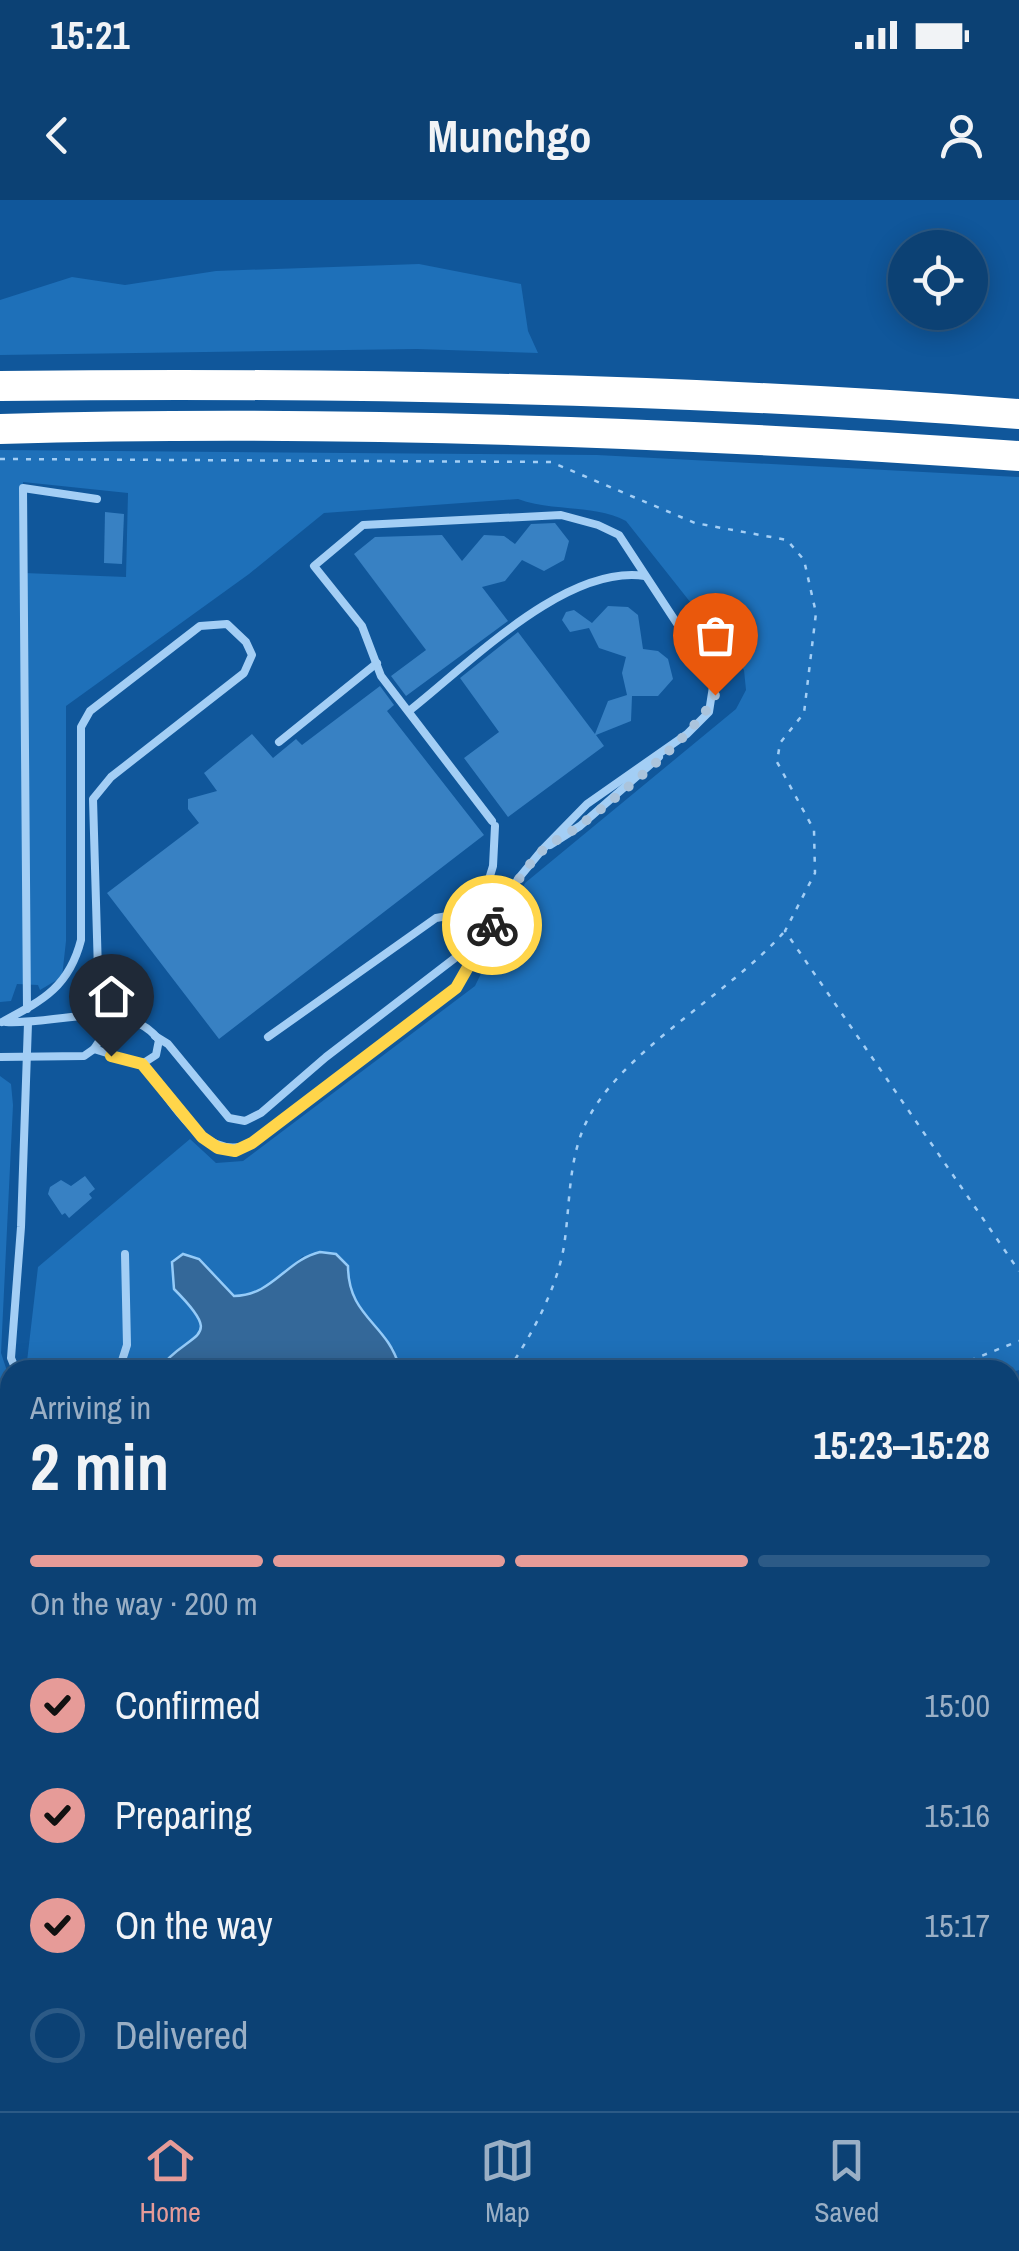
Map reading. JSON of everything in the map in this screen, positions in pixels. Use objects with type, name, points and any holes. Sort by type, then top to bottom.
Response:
[{"type":"highway","points":[[0,386],[452,386],[702,394],[1019,414]]},
{"type":"highway","points":[[0,429],[262,425],[512,428],[756,437],[1019,456]]},
{"type":"lane","points":[[27,1009],[23,488],[97,498]]},
{"type":"lane","points":[[1,1022],[97,1015],[129,1019],[149,1028],[168,1044],[229,1118],[244,1121],[468,948],[493,866],[493,824],[377,663],[362,626],[314,566],[363,525],[561,515],[619,536],[714,680],[709,712],[667,748],[586,804],[542,850],[518,879],[456,988],[252,1143],[235,1151],[218,1148],[202,1137],[142,1064],[94,1050]]},
{"type":"lane","points":[[409,710],[571,587],[624,572],[645,576]]},
{"type":"lane","points":[[0,1057],[84,1056],[100,1040],[93,800],[111,777],[244,672],[252,655],[227,624],[200,626],[90,711],[81,727],[78,789],[81,940],[66,980],[56,992],[1,1022]]},
{"type":"lane","points":[[279,742],[377,663]]},
{"type":"lane","points":[[268,1037],[436,918],[458,914],[473,934],[484,939]]},
{"type":"lane","points":[[12,1360],[28,1023]]},
{"type":"lane","points":[[142,1064],[156,1055],[156,1036]]},
{"type":"lane","points":[[122,1360],[127,1345],[125,1254]]},
{"type":"path","points":[[0,459],[551,462],[695,523],[787,540],[804,560],[816,613],[804,714],[780,743],[777,762],[814,830],[814,873],[785,931],[757,963],[602,1094],[584,1127],[574,1160],[563,1250],[551,1291],[513,1360]]},
{"type":"path","points":[[785,931],[1019,1271]]},
{"type":"path","points":[[971,1360],[1019,1341]]},
{"type":"shaded area","points":[[419,264],[521,284],[528,331],[538,353],[417,349],[0,355],[0,300],[72,277],[125,285],[216,271]]},
{"type":"shaded area","points":[[0,450],[597,455],[1019,477],[1019,1360],[397,1360],[394,1349],[356,1306],[348,1286],[303,1256],[261,1293],[234,1296],[199,1259],[174,1289],[199,1319],[201,1328],[167,1360],[27,1360],[38,1267],[190,1139],[216,1163],[243,1161],[475,986],[525,883],[736,709],[746,690],[744,670],[626,521],[614,516],[518,499],[324,513],[249,574],[66,706],[66,941],[62,977],[40,990],[38,985],[17,984],[11,1001],[0,1002]],"holes":[[[23,482],[128,493],[126,577],[24,573]]]},
{"type":"shaded area","points":[[0,1076],[11,1084],[13,1105],[3,1360],[0,1360]]},
{"type":"shaded area","points":[[320,1252],[336,1254],[348,1266],[354,1297],[397,1360],[167,1360],[201,1328],[190,1306],[174,1289],[172,1262],[183,1254],[199,1259],[234,1296],[259,1290]]},
{"type":"building","points":[[105,512],[124,514],[122,564],[104,563]]},
{"type":"building","points":[[555,523],[569,541],[564,560],[544,571],[522,560],[505,581],[482,587],[508,621],[406,696],[391,676],[426,650],[354,554],[375,537],[442,535],[462,561],[484,535],[504,536],[515,544],[531,524]]},
{"type":"building","points":[[608,606],[628,607],[638,615],[643,649],[658,651],[668,659],[673,679],[658,696],[632,696],[631,721],[596,735],[604,746],[508,817],[464,758],[499,732],[460,678],[518,632],[595,734],[608,701],[627,695],[622,673],[626,657],[599,648],[589,628],[570,632],[562,620],[566,612],[574,610],[592,623]]},
{"type":"building","points":[[380,686],[394,705],[387,711],[484,835],[219,1039],[107,893],[199,823],[188,809],[188,799],[217,791],[204,773],[252,734],[273,758],[296,739],[302,745]]},
{"type":"building","points":[[85,1176],[95,1189],[89,1194],[92,1198],[69,1218],[65,1213],[62,1215],[48,1194],[50,1187],[61,1180],[71,1186]]},
{"type":"way so far","points":[[492,925],[518,879],[542,850],[580,826],[641,776],[709,712],[715,695]]},
{"type":"route","points":[[111,1056],[142,1064],[202,1137],[218,1148],[235,1151],[252,1143],[456,988],[492,925]]}]
